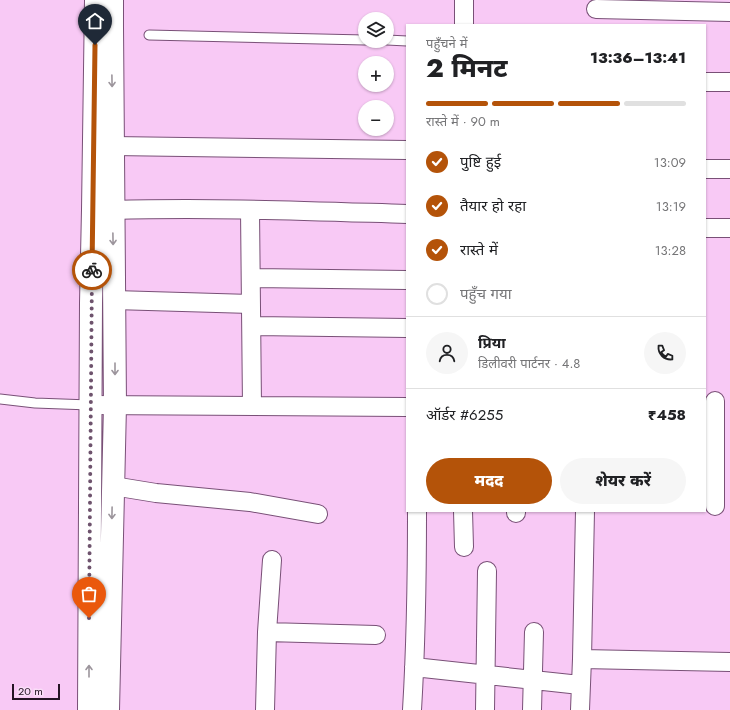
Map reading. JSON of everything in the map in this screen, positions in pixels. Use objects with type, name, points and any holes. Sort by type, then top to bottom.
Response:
[{"type":"street","points":[[89,710],[91,295],[96,0]]},
{"type":"street","points":[[108,710],[115,405],[112,0]]},
{"type":"street","points":[[464,0],[464,24]]},
{"type":"street","points":[[596,12],[730,12]]},
{"type":"street","points":[[706,82],[730,82]]},
{"type":"street","points":[[113,146],[406,150]]},
{"type":"street","points":[[706,169],[730,169]]},
{"type":"street","points":[[113,210],[250,210],[406,214]]},
{"type":"street","points":[[250,210],[252,406]]},
{"type":"street","points":[[706,228],[730,228]]},
{"type":"street","points":[[251,278],[406,280]]},
{"type":"street","points":[[114,300],[251,304]]},
{"type":"street","points":[[252,326],[406,328]]},
{"type":"street","points":[[715,506],[717,401]]},
{"type":"street","points":[[90,404],[406,407]]},
{"type":"street","points":[[113,486],[156,493],[250,502],[318,514]]},
{"type":"street","points":[[412,710],[417,512]]},
{"type":"street","points":[[463,512],[464,547]]},
{"type":"street","points":[[580,710],[585,512]]},
{"type":"street","points":[[265,710],[267,632],[272,560]]},
{"type":"street","points":[[485,710],[487,571]]},
{"type":"street","points":[[267,632],[376,635]]},
{"type":"street","points":[[532,710],[534,632]]},
{"type":"street","points":[[582,659],[730,662]]},
{"type":"street","points":[[414,667],[580,685]]},
{"type":"lane","points":[[149,35],[358,40]]},
{"type":"lane","points":[[394,40],[406,41]]},
{"type":"lane","points":[[0,399],[36,403],[90,404]]},
{"type":"way so far","points":[[89,618],[92,270]]},
{"type":"route","points":[[92,270],[95,45]]}]
